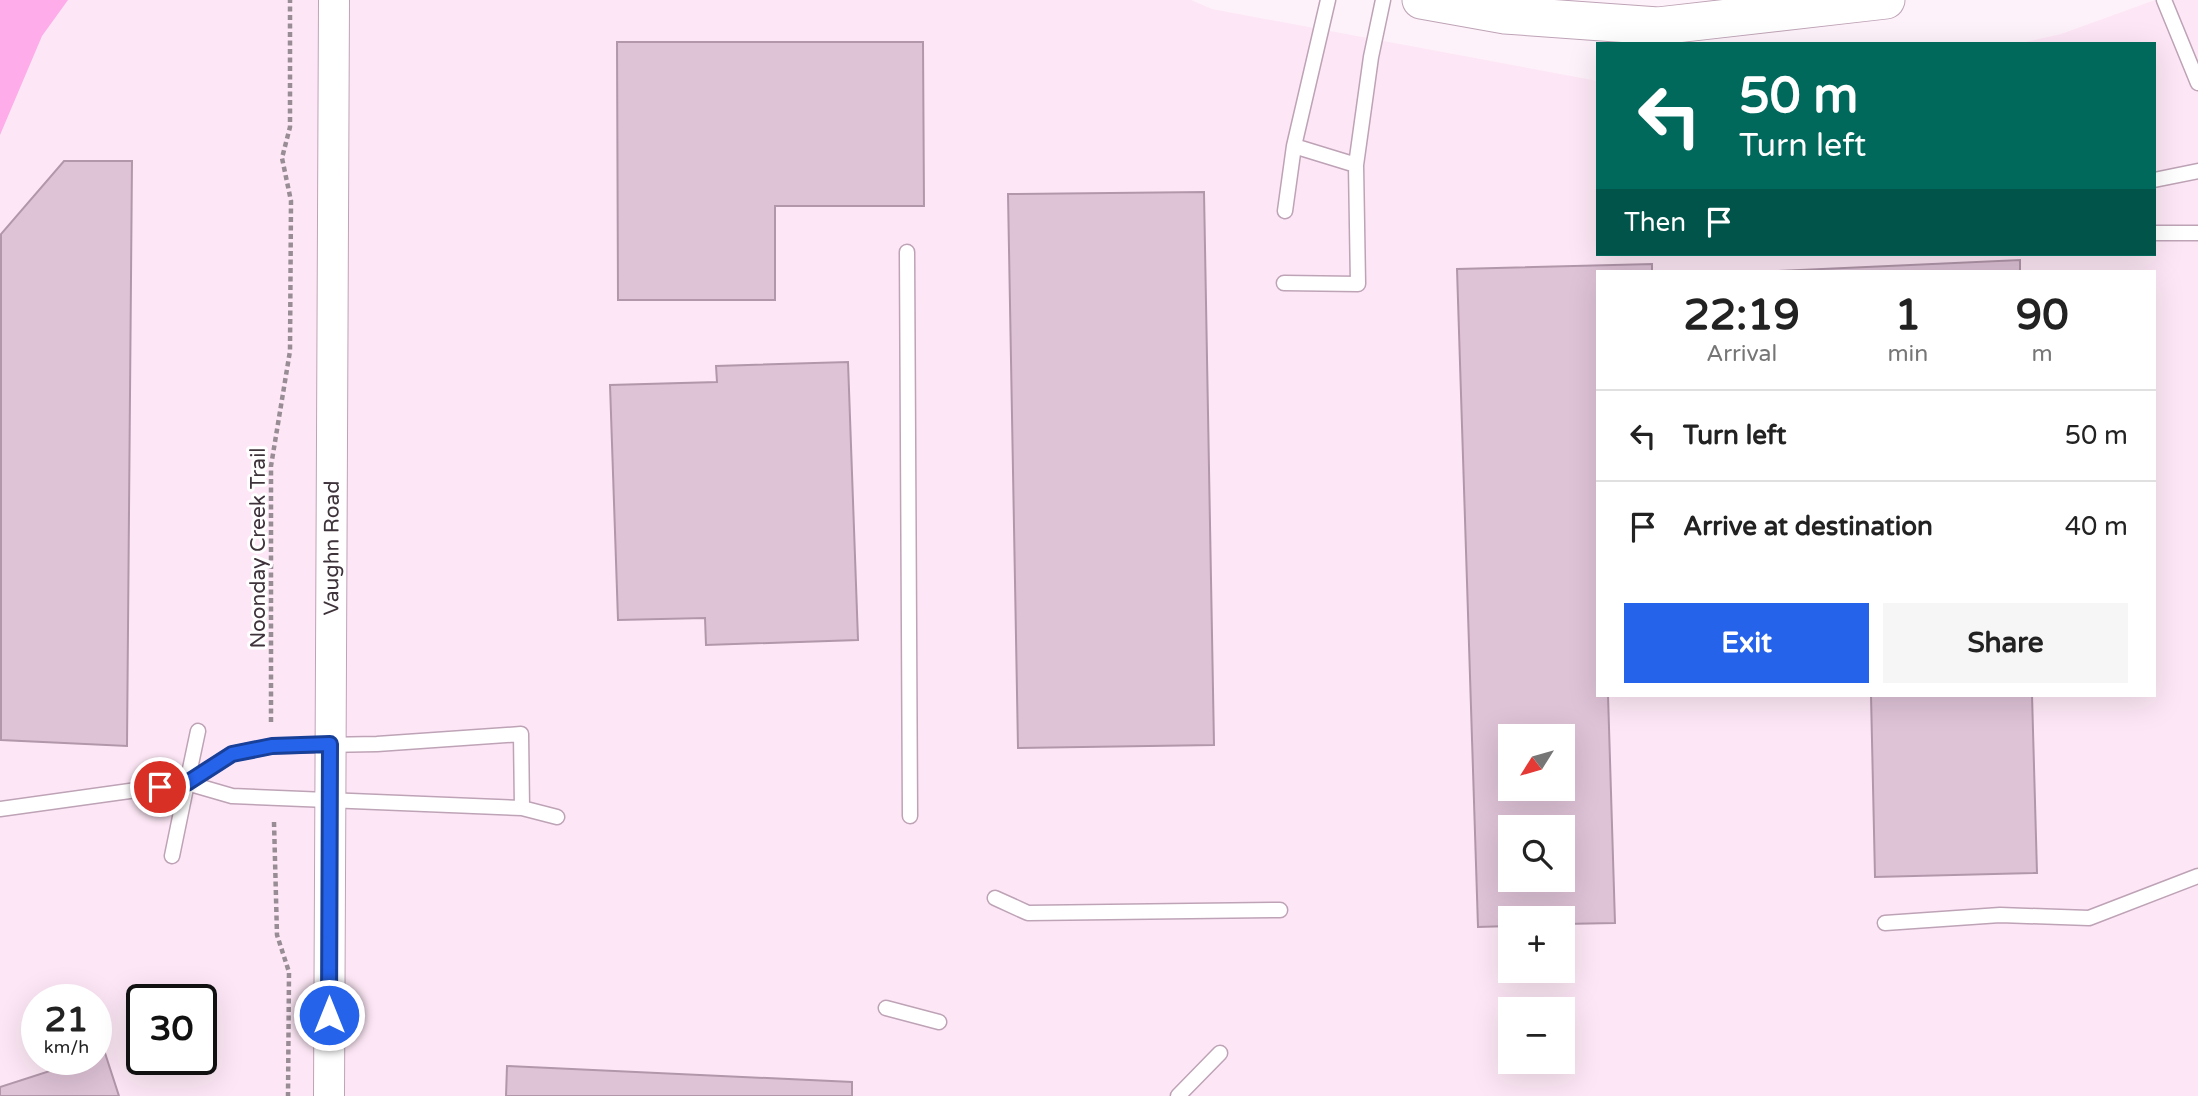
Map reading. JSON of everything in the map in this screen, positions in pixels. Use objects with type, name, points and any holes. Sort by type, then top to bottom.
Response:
[{"type":"street","name":"Vaughn Road","points":[[329,1096],[334,0]]},
{"type":"street","points":[[1421,0],[1505,15],[1658,26],[1886,0]]},
{"type":"lane","points":[[1285,211],[1294,146],[1328,0]]},
{"type":"lane","points":[[1284,283],[1357,284],[1356,165],[1371,57],[1383,0]]},
{"type":"lane","points":[[2164,0],[2198,83]]},
{"type":"lane","points":[[1294,146],[1356,165]]},
{"type":"lane","points":[[2156,180],[2198,171]]},
{"type":"lane","points":[[2156,233],[2198,233]]},
{"type":"lane","points":[[908,252],[910,816]]},
{"type":"lane","points":[[172,856],[198,731]]},
{"type":"lane","points":[[187,783],[232,754],[272,746],[521,734],[522,808]]},
{"type":"lane","points":[[0,809],[187,783],[232,796],[522,808],[557,817]]},
{"type":"lane","points":[[1885,923],[2000,915],[2089,918],[2198,877]]},
{"type":"lane","points":[[995,898],[1028,913],[1280,910]]},
{"type":"lane","points":[[886,1008],[939,1022]]},
{"type":"lane","points":[[1178,1096],[1220,1053]]},
{"type":"path","name":"Noonday Creek Trail","points":[[272,746],[269,673],[273,659],[269,638],[271,466],[290,351],[291,201],[282,159],[290,127],[290,0]]},
{"type":"path","points":[[274,797],[277,935],[289,972],[288,1096]]},
{"type":"shaded area","points":[[0,0],[1191,0],[1212,9],[1596,81],[1596,256],[2156,256],[2156,42],[2025,42],[2061,34],[2155,0],[2198,0],[2198,1096],[0,1096]]},
{"type":"shaded area","points":[[0,0],[68,0],[42,36],[0,135]]},
{"type":"building","points":[[617,42],[923,42],[924,206],[775,206],[775,300],[618,300]]},
{"type":"building","points":[[64,161],[132,161],[127,746],[1,740],[1,234]]},
{"type":"building","points":[[1204,192],[1214,745],[1018,748],[1008,194]]},
{"type":"building","points":[[2020,260],[2020,270],[1798,270]]},
{"type":"building","points":[[1652,264],[1652,270],[1596,270],[1596,697],[1608,697],[1615,923],[1575,924],[1575,906],[1498,906],[1498,926],[1478,927],[1457,269]]},
{"type":"building","points":[[848,362],[858,640],[706,645],[705,618],[618,620],[610,385],[717,382],[716,366]]},
{"type":"building","points":[[1871,697],[2032,697],[2037,873],[1875,877]]},
{"type":"building","points":[[507,1066],[852,1082],[852,1096],[506,1096]]},
{"type":"building","points":[[112,1074],[119,1096],[0,1096],[0,1087],[37,1075]]},
{"type":"route","points":[[160,787],[187,783],[232,754],[272,746],[330,744],[329,1015]]}]
